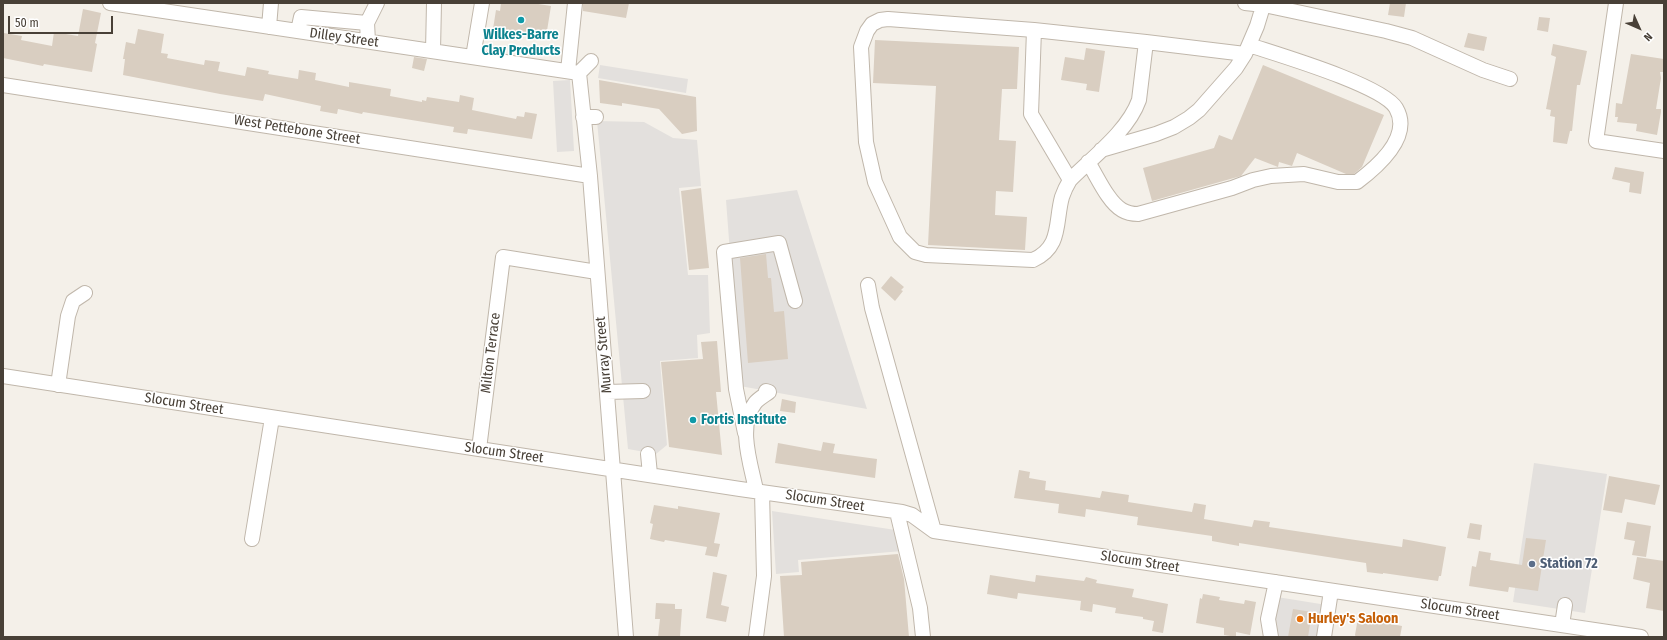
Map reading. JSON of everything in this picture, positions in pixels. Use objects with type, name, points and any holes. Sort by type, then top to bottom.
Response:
[{"type":"street","name":"Dilley Street","points":[[110,3],[573,72]]},
{"type":"street","points":[[268,27],[271,3]]},
{"type":"street","points":[[368,41],[367,23],[377,3]]},
{"type":"street","points":[[433,51],[434,3]]},
{"type":"street","points":[[474,57],[482,3]]},
{"type":"street","name":"Murray Street","points":[[575,3],[573,72],[590,117],[590,176],[626,637]]},
{"type":"street","points":[[1245,3],[1386,31],[1412,38],[1483,70],[1510,79]]},
{"type":"street","points":[[1616,3],[1596,141],[1664,152]]},
{"type":"street","points":[[1100,150],[1156,134],[1189,118],[1199,110],[1236,68],[1247,49],[1263,7]]},
{"type":"street","points":[[298,31],[301,17],[367,23]]},
{"type":"street","points":[[1088,162],[1111,199],[1118,207],[1123,211],[1138,214],[1271,176],[1304,174],[1338,182],[1357,182],[1384,159],[1397,140],[1399,132],[1399,116],[1397,109],[1392,102],[1369,89],[1342,77],[1247,49],[1146,42],[1034,30],[888,19],[880,20],[872,24],[866,31],[861,47],[866,142],[876,182],[900,237],[916,252],[926,255],[1033,260],[1040,257],[1048,250],[1058,230],[1062,196],[1070,180],[1088,162],[1100,150],[1119,131],[1136,108],[1139,100],[1146,42]]},
{"type":"street","points":[[1034,30],[1031,114],[1070,180]]},
{"type":"street","points":[[573,72],[591,61]]},
{"type":"street","name":"West Pettebone Street","points":[[3,85],[590,176]]},
{"type":"street","points":[[756,637],[764,576],[759,491],[736,389],[724,252],[779,243],[795,301]]},
{"type":"street","name":"Milton Terrace","points":[[479,449],[503,257],[597,272]]},
{"type":"street","points":[[868,285],[872,308],[934,531]]},
{"type":"street","points":[[58,385],[68,316],[73,301],[85,293]]},
{"type":"street","name":"Slocum Street","points":[[3,376],[897,512],[912,515],[934,531],[1641,637]]},
{"type":"street","points":[[607,392],[642,391]]},
{"type":"street","points":[[745,433],[746,422],[755,403],[769,392],[766,391]]},
{"type":"street","points":[[252,539],[272,418]]},
{"type":"street","points":[[648,454],[650,474]]},
{"type":"street","points":[[897,512],[920,608],[924,637]]},
{"type":"street","points":[[1271,637],[1268,619],[1276,582]]},
{"type":"street","points":[[1324,637],[1331,591]]},
{"type":"street","points":[[1562,625],[1565,605]]},
{"type":"shaded area","points":[[600,65],[688,79],[686,93],[598,78]]},
{"type":"shaded area","points":[[570,80],[574,151],[557,152],[553,81]]},
{"type":"shaded area","points":[[597,121],[644,122],[673,138],[697,140],[701,186],[679,188],[688,275],[708,275],[710,333],[697,335],[698,358],[660,361],[667,445],[656,454],[628,449]]},
{"type":"shaded area","points":[[797,190],[867,409],[740,386],[726,200]]},
{"type":"shaded area","points":[[1534,463],[1607,474],[1585,613],[1513,602]]},
{"type":"shaded area","points":[[772,511],[902,531],[902,551],[798,560],[799,572],[776,574]]},
{"type":"shaded area","points":[[1277,597],[1333,606],[1328,637],[1270,637]]},
{"type":"building","name":"Wilkes-Barre Clay Products","points":[[501,3],[532,3],[551,6],[546,37],[493,29],[496,10],[500,11]]},
{"type":"building","points":[[583,3],[629,3],[626,18],[583,11]]},
{"type":"building","points":[[1390,3],[1406,3],[1404,17],[1388,15]]},
{"type":"building","points":[[83,9],[101,13],[95,43],[97,44],[92,72],[44,64],[43,66],[3,58],[4,33],[22,36],[21,40],[52,46],[54,32],[78,36]]},
{"type":"building","points":[[1539,17],[1550,18],[1548,32],[1537,30]]},
{"type":"building","points":[[138,29],[164,34],[161,53],[168,54],[167,58],[204,65],[205,60],[220,62],[218,71],[245,76],[247,67],[269,71],[268,74],[298,79],[299,70],[316,73],[315,80],[349,87],[349,82],[391,89],[390,96],[422,102],[422,100],[426,101],[427,97],[459,102],[460,95],[474,98],[472,110],[516,119],[517,116],[524,117],[525,112],[537,114],[532,139],[468,129],[467,134],[453,132],[454,127],[363,112],[362,114],[338,109],[337,114],[320,111],[321,106],[265,94],[263,101],[123,75],[125,59],[123,59],[126,42],[135,44]]},
{"type":"building","points":[[1468,33],[1487,37],[1484,51],[1464,47]]},
{"type":"building","points":[[875,40],[1019,47],[1017,89],[1002,89],[999,140],[1016,141],[1013,192],[996,191],[995,215],[1027,217],[1025,250],[928,245],[936,86],[873,83]]},
{"type":"building","points":[[1553,44],[1587,51],[1580,85],[1577,85],[1572,131],[1570,131],[1567,144],[1553,142],[1555,117],[1550,116],[1551,110],[1546,109],[1556,57],[1551,55]]},
{"type":"building","points":[[1086,48],[1105,51],[1099,92],[1086,90],[1087,84],[1061,80],[1065,57],[1084,60]]},
{"type":"building","points":[[1631,54],[1664,59],[1664,72],[1660,72],[1661,78],[1656,109],[1661,109],[1657,135],[1636,131],[1637,124],[1617,122],[1618,117],[1615,117],[1616,103],[1622,104]]},
{"type":"building","points":[[414,57],[427,59],[424,71],[412,68]]},
{"type":"building","points":[[1263,65],[1384,115],[1362,167],[1354,174],[1346,174],[1297,153],[1292,166],[1279,162],[1278,167],[1255,158],[1241,176],[1152,201],[1143,168],[1214,148],[1219,135],[1232,140]]},
{"type":"building","points":[[599,80],[696,97],[697,131],[682,134],[659,109],[622,103],[622,106],[600,103]]},
{"type":"building","points":[[1615,167],[1644,172],[1641,194],[1629,192],[1630,183],[1612,179]]},
{"type":"building","points":[[701,188],[709,268],[689,270],[681,191]]},
{"type":"building","points":[[766,254],[768,278],[771,278],[774,312],[784,311],[788,359],[748,363],[740,258]]},
{"type":"building","points":[[891,276],[904,287],[901,290],[903,291],[895,301],[881,288]]},
{"type":"building","name":"Fortis Institute","points":[[717,341],[721,392],[716,392],[722,455],[669,447],[661,362],[703,359],[701,342]]},
{"type":"building","points":[[782,399],[796,402],[795,413],[780,411]]},
{"type":"building","points":[[823,442],[835,444],[833,453],[877,459],[875,478],[775,463],[778,443],[821,451]]},
{"type":"building","points":[[1019,470],[1030,472],[1029,478],[1046,481],[1045,490],[1100,498],[1102,491],[1129,495],[1128,502],[1192,512],[1194,503],[1206,505],[1204,519],[1252,527],[1254,520],[1270,522],[1269,527],[1402,547],[1403,539],[1446,547],[1441,576],[1439,576],[1438,581],[1367,572],[1366,563],[1239,543],[1239,546],[1212,541],[1212,536],[1137,525],[1138,517],[1086,509],[1085,517],[1058,513],[1059,504],[1014,498]]},
{"type":"building","points":[[1609,476],[1660,485],[1655,505],[1625,499],[1622,513],[1603,510]]},
{"type":"building","points":[[654,505],[678,509],[678,506],[720,513],[714,543],[720,544],[717,557],[705,555],[707,547],[650,539],[653,524],[650,523]]},
{"type":"building","points":[[1627,522],[1651,526],[1646,557],[1632,555],[1635,541],[1624,539]]},
{"type":"building","points":[[1470,523],[1482,525],[1480,540],[1467,538]]},
{"type":"building","points":[[1526,538],[1546,540],[1538,591],[1509,587],[1508,592],[1469,586],[1472,566],[1476,567],[1479,551],[1491,553],[1490,560],[1522,565]]},
{"type":"building","points":[[898,554],[904,579],[909,637],[784,637],[780,576],[802,575],[801,562]]},
{"type":"building","points":[[1637,557],[1664,561],[1664,611],[1646,608],[1650,583],[1633,579]]},
{"type":"building","points":[[713,572],[727,575],[721,605],[729,607],[726,622],[706,618]]},
{"type":"building","points":[[990,575],[1035,582],[1036,575],[1084,581],[1086,577],[1097,580],[1096,583],[1134,589],[1132,597],[1168,604],[1163,633],[1152,631],[1154,621],[1143,619],[1143,617],[1115,613],[1116,608],[1093,604],[1092,612],[1080,610],[1081,601],[1018,593],[1017,599],[987,594]]},
{"type":"building","points":[[1203,594],[1220,597],[1219,600],[1244,604],[1245,600],[1256,602],[1250,635],[1236,632],[1236,637],[1224,635],[1224,628],[1196,623],[1200,598],[1202,599]]},
{"type":"building","points":[[656,603],[675,604],[675,609],[682,609],[680,637],[658,637],[660,619],[655,619]]},
{"type":"building","name":"Hurley's Saloon","points":[[1293,609],[1312,612],[1308,637],[1288,637]]},
{"type":"building","points":[[1359,612],[1377,616],[1375,621],[1402,626],[1400,637],[1356,637],[1355,635]]},
{"type":"place","name":"Wilkes-Barre Clay Products","points":[[521,20]]},
{"type":"place","name":"Fortis Institute","points":[[693,420]]},
{"type":"place","name":"Station 72","points":[[1532,564]]},
{"type":"place","name":"Hurley's Saloon","points":[[1300,619]]}]
